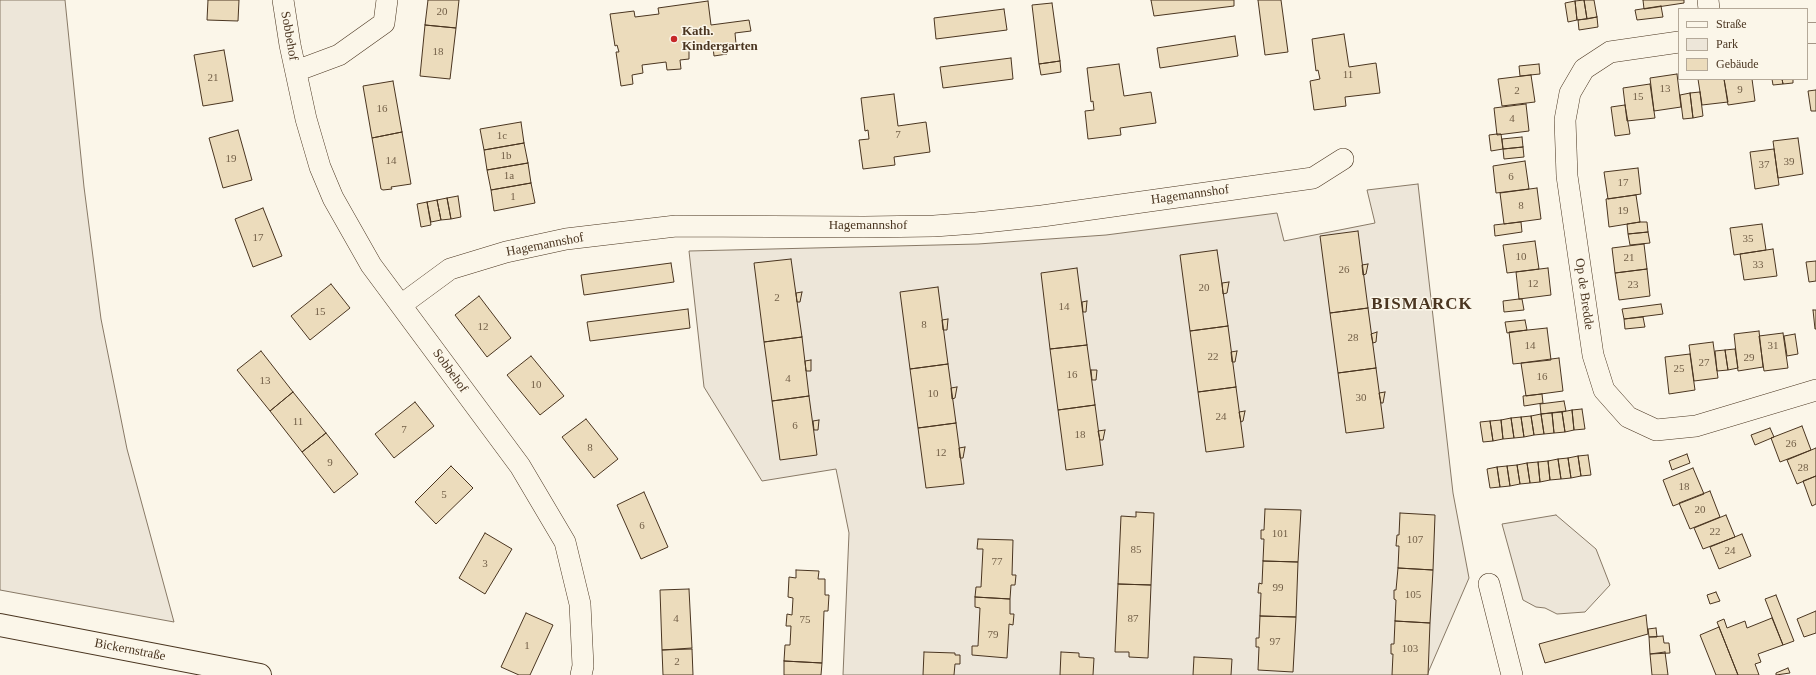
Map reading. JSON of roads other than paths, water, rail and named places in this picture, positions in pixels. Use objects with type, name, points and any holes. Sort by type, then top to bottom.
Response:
[{"type":"street","name":"Sobbehof","points":[[283,0],[290,45],[312,139],[320,166],[333,198],[371,265],[520,466],[565,542],[580,604],[583,666],[581,675]]},
{"type":"street","name":"Sobbehof","points":[[296,71],[339,55],[384,23],[387,0]]},
{"type":"street","name":"Op de Bredde","points":[[1678,42],[1610,52],[1584,69],[1570,93],[1566,120],[1567,176],[1593,355],[1604,390],[1628,417],[1656,430],[1696,426],[1816,390]]},
{"type":"street","name":"Hagemannshof","points":[[401,305],[450,269],[506,252],[566,239],[676,226],[864,227],[934,226],[976,223],[1042,216],[1313,178],[1343,159]]},
{"type":"street","points":[[1489,584],[1512,675]]},
{"type":"street","name":"Bickernstraße","points":[[0,625],[260,675]]},
{"type":"place","name":"Kath. Kindergarten","points":[[674,39]]},
{"type":"district","name":"BISMARCK","points":[[1422,305]]}]
